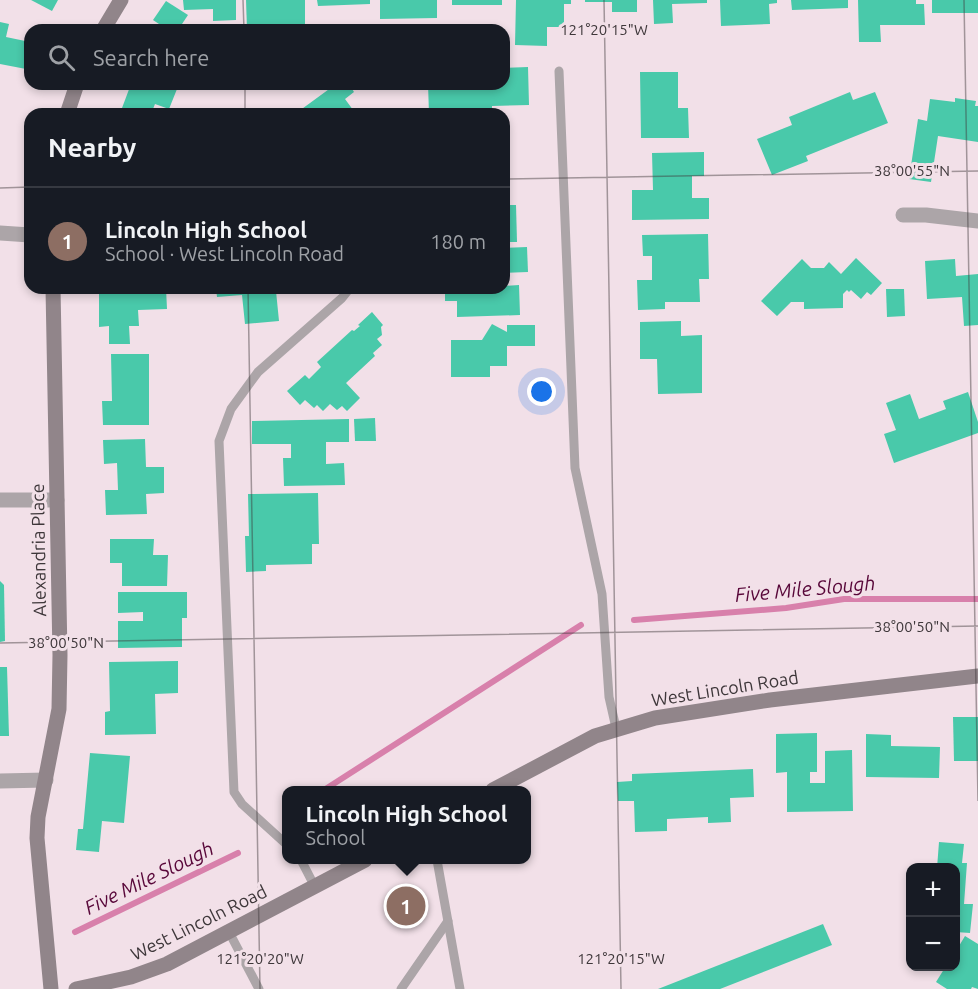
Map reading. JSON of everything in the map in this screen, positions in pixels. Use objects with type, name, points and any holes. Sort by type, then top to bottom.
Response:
[{"type":"street","points":[[107,24],[121,0]]},
{"type":"street","points":[[69,108],[75,90]]},
{"type":"street","points":[[903,215],[926,215],[978,221]]},
{"type":"street","points":[[0,232],[24,234]]},
{"type":"street","name":"Alexandria Place","points":[[51,989],[37,838],[38,817],[59,709],[53,294]]},
{"type":"street","points":[[0,500],[57,500]]},
{"type":"street","name":"West Lincoln Road","points":[[501,786],[595,736],[655,718],[703,709],[978,676]]},
{"type":"street","points":[[0,781],[45,780]]},
{"type":"street","name":"West Lincoln Road","points":[[75,989],[99,986],[167,964],[358,864]]},
{"type":"lane","points":[[559,71],[575,468],[602,594],[609,697],[616,728]]},
{"type":"lane","points":[[282,840],[242,804],[234,792],[219,441],[231,409],[258,372],[345,294]]},
{"type":"lane","points":[[303,864],[315,887]]},
{"type":"lane","points":[[438,864],[460,989]]},
{"type":"lane","points":[[400,989],[448,921]]},
{"type":"lane","points":[[229,932],[259,989]]},
{"type":"building","points":[[31,0],[58,0],[52,11]]},
{"type":"building","points":[[183,0],[236,0],[236,20],[213,21],[213,9],[184,10]]},
{"type":"building","points":[[246,0],[305,0],[305,24],[247,24]]},
{"type":"building","points":[[317,0],[370,0],[370,4],[318,6]]},
{"type":"building","points":[[380,0],[437,0],[437,18],[380,19]]},
{"type":"building","points":[[452,0],[502,0],[502,5],[452,5]]},
{"type":"building","points":[[516,0],[571,0],[571,4],[564,4],[564,27],[547,27],[547,46],[515,45]]},
{"type":"building","points":[[585,0],[637,0],[637,12],[612,12],[612,2],[585,2]]},
{"type":"building","points":[[653,0],[707,0],[707,3],[672,4],[673,23],[654,24]]},
{"type":"building","points":[[720,0],[777,0],[777,3],[769,4],[770,24],[721,26]]},
{"type":"building","points":[[791,0],[848,0],[848,8],[792,10]]},
{"type":"building","points":[[858,0],[916,0],[916,4],[924,4],[925,25],[880,25],[881,42],[859,42]]},
{"type":"building","points":[[932,0],[978,0],[978,13],[932,13]]},
{"type":"building","points":[[166,1],[188,15],[182,24],[159,24],[153,20]]},
{"type":"building","points":[[0,22],[9,24],[6,37],[24,41],[24,69],[0,64]]},
{"type":"building","points":[[528,67],[529,105],[492,106],[492,108],[429,108],[428,90],[510,90],[510,68]]},
{"type":"building","points":[[640,72],[678,72],[678,108],[688,108],[689,138],[641,138]]},
{"type":"building","points":[[129,90],[177,90],[169,108],[155,104],[153,108],[122,108]]},
{"type":"building","points":[[328,90],[353,90],[354,92],[345,99],[352,108],[303,108]]},
{"type":"building","points":[[850,92],[853,100],[875,92],[888,123],[806,156],[808,161],[772,175],[757,139],[792,125],[789,117]]},
{"type":"building","points":[[955,98],[976,101],[978,142],[938,136],[931,182],[909,179],[918,119],[927,121],[930,99],[955,102]]},
{"type":"building","points":[[704,152],[704,176],[692,176],[692,198],[709,198],[709,219],[632,220],[632,190],[653,190],[652,153]]},
{"type":"building","points":[[510,205],[516,205],[517,242],[510,242]]},
{"type":"building","points":[[708,234],[709,279],[699,279],[700,302],[665,302],[665,309],[638,310],[637,280],[652,280],[652,256],[643,256],[642,235]]},
{"type":"building","points":[[527,247],[528,272],[510,273],[510,248]]},
{"type":"building","points":[[856,258],[882,283],[871,295],[867,292],[861,299],[851,290],[849,292],[847,290],[843,294],[843,308],[804,309],[804,302],[791,302],[777,316],[761,301],[802,259],[811,268],[824,268],[829,262],[841,274]]},
{"type":"building","points":[[955,259],[956,276],[978,274],[978,325],[964,326],[962,297],[927,299],[925,261]]},
{"type":"building","points":[[519,285],[520,315],[457,317],[457,301],[445,301],[445,294],[510,294],[510,286]]},
{"type":"building","points":[[886,289],[904,289],[905,316],[887,317]]},
{"type":"building","points":[[99,294],[166,294],[167,309],[138,310],[139,326],[129,326],[130,344],[109,344],[109,326],[99,327]]},
{"type":"building","points":[[217,294],[276,294],[279,321],[245,324],[242,295],[217,297]]},
{"type":"building","points":[[372,312],[383,325],[382,335],[377,339],[382,345],[373,353],[375,356],[346,383],[360,398],[347,411],[342,406],[337,410],[330,404],[323,411],[317,405],[314,408],[305,400],[300,405],[287,391],[305,375],[309,379],[321,367],[317,362],[352,330],[360,326],[358,325]]},
{"type":"building","points":[[681,321],[681,336],[702,335],[702,393],[658,394],[657,359],[640,359],[640,322]]},
{"type":"building","points":[[492,324],[507,332],[507,325],[535,325],[535,346],[507,346],[507,366],[490,366],[490,377],[451,377],[451,340],[482,340]]},
{"type":"building","points":[[111,354],[149,354],[149,425],[103,425],[102,401],[112,401]]},
{"type":"building","points":[[968,392],[978,422],[978,433],[894,463],[884,434],[896,430],[886,403],[910,394],[919,419],[946,409],[943,401]]},
{"type":"building","points":[[375,418],[376,441],[355,441],[354,419]]},
{"type":"building","points":[[349,419],[349,442],[326,442],[326,464],[344,463],[345,485],[284,486],[283,458],[291,458],[291,444],[252,444],[252,421]]},
{"type":"building","points":[[145,439],[146,467],[164,467],[164,493],[146,494],[147,514],[106,515],[105,490],[118,490],[117,463],[104,464],[103,440]]},
{"type":"building","points":[[318,493],[319,544],[312,544],[312,564],[266,565],[266,571],[246,572],[245,536],[249,536],[248,494]]},
{"type":"building","points":[[110,539],[154,539],[153,555],[168,555],[167,586],[122,586],[122,563],[110,563]]},
{"type":"building","points":[[0,581],[4,585],[5,641],[0,642]]},
{"type":"building","points":[[118,592],[187,592],[187,618],[182,618],[182,647],[118,648],[118,621],[143,621],[143,612],[118,613]]},
{"type":"building","points":[[178,661],[178,693],[155,694],[156,734],[105,735],[105,712],[110,711],[109,662]]},
{"type":"building","points":[[0,667],[7,667],[9,736],[0,736]]},
{"type":"building","points":[[953,717],[978,717],[978,761],[954,761]]},
{"type":"building","points":[[817,733],[817,772],[810,772],[810,783],[825,783],[825,751],[852,750],[853,811],[787,812],[787,772],[776,773],[776,734]]},
{"type":"building","points":[[866,734],[891,735],[891,746],[940,747],[939,778],[866,777]]},
{"type":"building","points":[[90,753],[130,756],[124,823],[102,821],[99,852],[76,850],[78,829],[83,829]]},
{"type":"building","points":[[753,769],[754,797],[730,798],[731,822],[708,823],[708,817],[667,819],[667,831],[635,832],[634,801],[618,801],[617,782],[632,781],[632,774]]},
{"type":"building","points":[[939,842],[964,844],[962,863],[967,863],[964,904],[973,904],[970,933],[960,932],[960,863],[937,863]]},
{"type":"building","points":[[823,924],[832,945],[720,989],[658,989]]},
{"type":"building","points":[[965,936],[978,944],[978,989],[972,987],[971,989],[947,989],[936,982],[943,971],[960,971],[960,944]]},
{"type":"waterway","name":"Five Mile Slough","points":[[634,620],[786,608],[844,599],[978,599]]},
{"type":"waterway","name":"Five Mile Slough","points":[[330,786],[581,625]]},
{"type":"waterway","name":"Five Mile Slough","points":[[75,932],[238,853]]},
{"type":"place","name":"Lincoln High School","points":[[406,906]]}]
